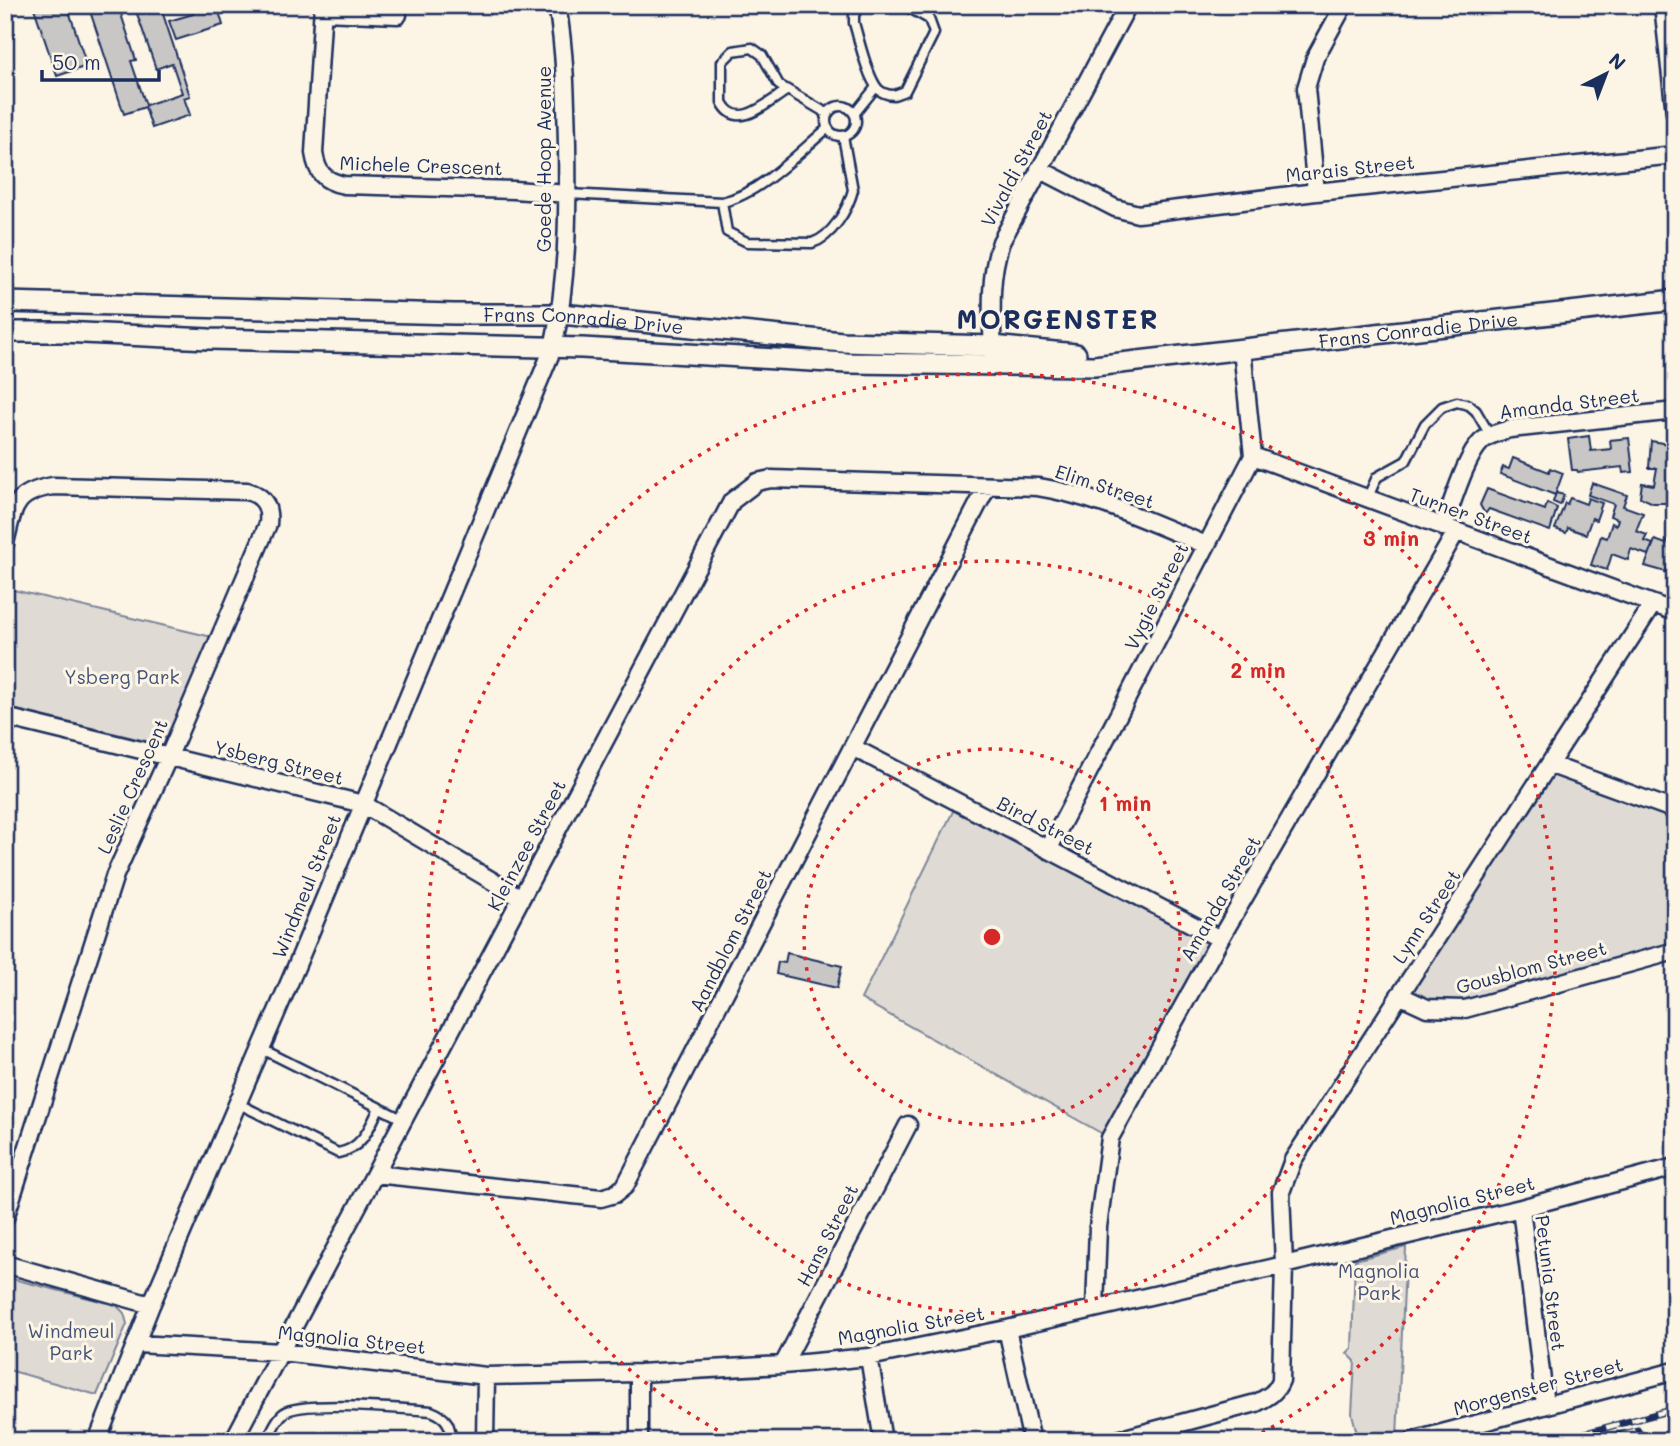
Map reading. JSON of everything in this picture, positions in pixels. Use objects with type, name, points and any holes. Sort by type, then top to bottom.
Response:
[{"type":"street","name":"Goede Hoop Avenue","points":[[553,348],[561,314],[568,194],[566,99],[557,5]]},
{"type":"street","name":"Vivaldi Street","points":[[993,356],[992,281],[1000,242],[1128,5]]},
{"type":"street","points":[[1316,192],[1306,88],[1315,58],[1344,5]]},
{"type":"street","points":[[1663,5],[1675,113]]},
{"type":"street","name":"Michele Crescent","points":[[323,9],[313,153],[316,166],[330,182],[344,185],[568,194]]},
{"type":"street","points":[[323,9],[398,15]]},
{"type":"street","name":"Marais Street","points":[[1039,169],[1115,208],[1138,214],[1316,192],[1675,155]]},
{"type":"street","name":"Frans Conradie Drive","points":[[5,302],[454,314],[561,314],[1094,366],[1675,300]]},
{"type":"street","name":"Frans Conradie Drive","points":[[5,332],[553,348],[847,363],[993,356]]},
{"type":"street","name":"Windmeul Street","points":[[97,1441],[151,1305],[553,348]]},
{"type":"street","points":[[1242,349],[1253,456]]},
{"type":"street","name":"Amanda Street","points":[[1095,1308],[1098,1227],[1110,1138],[1449,530],[1471,454],[1490,435],[1510,429],[1675,411]]},
{"type":"street","name":"Turner Street","points":[[1253,456],[1675,612]]},
{"type":"street","name":"Vygie Street","points":[[1048,850],[1253,456]]},
{"type":"street","name":"Kleinzee Street","points":[[233,1441],[732,501],[757,482],[771,479],[987,487]]},
{"type":"street","name":"Leslie Crescent","points":[[5,543],[18,501],[24,494],[35,489],[53,486],[247,491],[257,494],[267,506],[268,524],[106,900],[5,1218]]},
{"type":"street","name":"Elim Street","points":[[987,487],[1038,487],[1056,490],[1138,517],[1206,545]]},
{"type":"street","name":"Aandblom Street","points":[[375,1174],[601,1198],[615,1194],[625,1186],[987,487]]},
{"type":"street","name":"Lynn Street","points":[[1114,1441],[1256,1403],[1278,1390],[1281,1380],[1284,1265],[1281,1192],[1293,1160],[1653,604]]},
{"type":"street","name":"Ysberg Street","points":[[5,717],[363,804],[521,898]]},
{"type":"street","name":"Bird Street","points":[[854,748],[1220,939]]},
{"type":"street","points":[[1551,765],[1675,810]]},
{"type":"street","name":"Gousblom Street","points":[[1399,995],[1427,1008],[1465,1009],[1675,951]]},
{"type":"street","name":"Hans Street","points":[[783,1365],[908,1125]]},
{"type":"street","name":"Magnolia Street","points":[[137,1344],[281,1352],[486,1376],[639,1373],[869,1357],[1007,1329],[1284,1265],[1521,1208],[1675,1167]]},
{"type":"street","name":"Petunia Street","points":[[1521,1208],[1545,1405]]},
{"type":"street","points":[[5,1264],[151,1305]]},
{"type":"street","points":[[1007,1329],[1032,1441]]},
{"type":"street","points":[[869,1357],[883,1441]]},
{"type":"street","name":"Morgenster Street","points":[[1412,1441],[1675,1371]]},
{"type":"street","points":[[639,1373],[639,1441]]},
{"type":"street","points":[[485,1441],[486,1376]]},
{"type":"lane","points":[[860,5],[854,15],[854,23],[876,87],[887,95],[894,96],[905,91],[934,33],[929,19],[904,5]]},
{"type":"lane","points":[[786,91],[750,114],[734,116],[722,103],[722,62],[733,51],[752,48],[762,55],[775,81],[786,91],[828,114]]},
{"type":"lane","points":[[855,113],[876,87]]},
{"type":"lane","points":[[833,108],[849,108],[855,113],[856,123],[852,132],[843,136],[834,135],[828,128],[828,114],[833,108]]},
{"type":"lane","points":[[568,194],[722,202],[735,199],[828,128]]},
{"type":"lane","points":[[722,202],[727,233],[740,240],[819,241],[831,230],[851,198],[853,190],[843,136]]},
{"type":"lane","points":[[1367,499],[1377,477],[1406,461],[1425,424],[1442,407],[1457,402],[1469,405],[1490,435]]},
{"type":"lane","points":[[260,1048],[404,1120]]},
{"type":"lane","points":[[237,1103],[338,1153],[351,1149],[361,1141],[379,1108]]},
{"type":"lane","points":[[267,1441],[278,1419],[287,1411],[332,1407],[431,1411],[445,1418],[449,1424],[451,1441]]},
{"type":"green space","name":"Ysberg Park","points":[[5,588],[212,637],[170,733],[165,738],[150,742],[5,707]]},
{"type":"green space","points":[[1551,765],[1675,810],[1675,948],[1461,1008],[1430,1006],[1401,992]]},
{"type":"green space","points":[[957,803],[1220,939],[1110,1138],[861,999]]},
{"type":"green space","name":"Magnolia Park","points":[[1406,1247],[1397,1437],[1384,1441],[1359,1441],[1352,1414],[1355,1361],[1347,1353],[1352,1348],[1355,1260]]},
{"type":"green space","name":"Windmeul Park","points":[[5,1277],[116,1305],[124,1313],[127,1324],[97,1395],[5,1369]]},
{"type":"building","points":[[33,5],[67,5],[87,66],[57,76]]},
{"type":"building","points":[[88,5],[118,5],[136,60],[131,61],[146,105],[182,93],[172,63],[156,69],[134,5],[160,5],[190,96],[184,98],[190,115],[152,128],[145,107],[124,114]]},
{"type":"building","points":[[191,5],[217,5],[223,25],[176,40],[169,21],[193,14]]},
{"type":"building","points":[[1589,436],[1591,451],[1611,449],[1610,440],[1629,438],[1633,472],[1623,473],[1622,467],[1578,472],[1572,470],[1568,439]]},
{"type":"building","points":[[1651,441],[1668,444],[1668,441],[1675,442],[1674,503],[1653,503],[1640,497],[1642,483],[1654,485],[1657,468],[1649,468]]},
{"type":"building","points":[[1513,458],[1549,472],[1550,468],[1563,473],[1555,495],[1500,474],[1503,467],[1509,469]]},
{"type":"building","points":[[1592,483],[1627,495],[1623,506],[1643,513],[1636,531],[1647,535],[1644,541],[1653,544],[1648,555],[1631,549],[1628,560],[1612,554],[1607,570],[1591,565],[1601,536],[1607,538],[1612,523],[1616,525],[1618,519],[1610,516],[1614,504],[1588,495]]},
{"type":"building","points":[[1487,489],[1545,510],[1547,503],[1557,508],[1550,531],[1489,509],[1485,514],[1480,505]]},
{"type":"building","points":[[1556,493],[1564,495],[1560,505],[1553,502]]},
{"type":"building","points":[[1570,498],[1586,504],[1588,498],[1602,503],[1596,520],[1592,518],[1586,534],[1568,528],[1566,533],[1555,529],[1565,503],[1567,504]]},
{"type":"building","points":[[1675,522],[1675,567],[1669,564],[1666,572],[1645,566],[1655,540],[1666,544]]},
{"type":"building","points":[[787,953],[842,966],[837,988],[776,974],[778,962],[785,963]]},
{"type":"railway","points":[[1556,1441],[1675,1409]]},
{"type":"railway","points":[[1597,1441],[1638,1430]]},
{"type":"district","name":"MORGENSTER","points":[[1058,319]]}]
